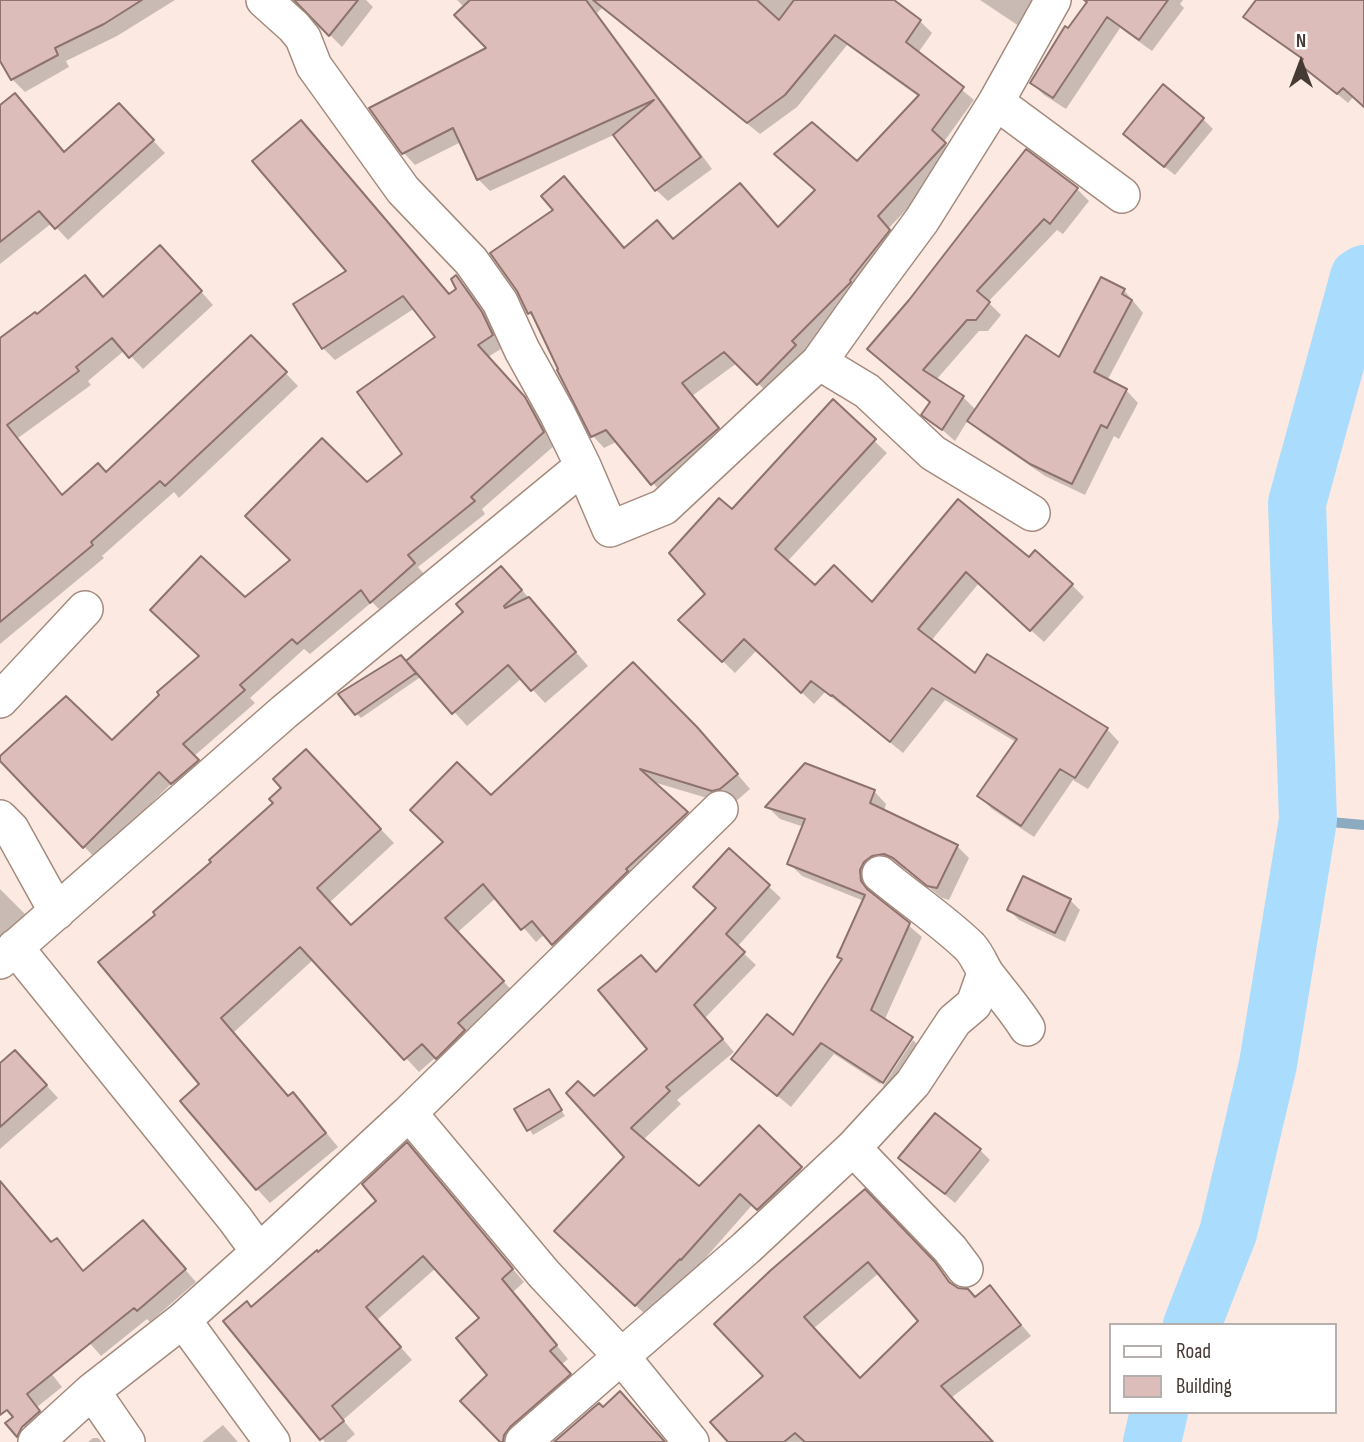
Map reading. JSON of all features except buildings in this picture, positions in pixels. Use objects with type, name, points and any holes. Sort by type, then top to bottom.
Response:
[{"type":"street","points":[[264,0],[299,32],[314,66],[403,190],[471,261],[500,302],[583,466],[610,529],[664,507],[819,362],[922,220],[996,102],[1053,0]]},
{"type":"street","points":[[996,102],[1122,195]]},
{"type":"street","points":[[819,362],[867,391],[933,453],[1032,513]]},
{"type":"street","points":[[259,1252],[235,1219],[7,954],[284,712],[583,466]]},
{"type":"street","points":[[0,700],[85,608]]},
{"type":"street","points":[[36,1442],[92,1391],[183,1320],[259,1252],[409,1113],[720,809]]},
{"type":"street","points":[[0,818],[11,829],[57,912]]},
{"type":"street","points":[[880,874],[971,948],[985,973],[1010,1002],[1027,1028]]},
{"type":"street","points":[[523,1442],[622,1357],[853,1148],[913,1083],[954,1021],[974,1004],[985,973]]},
{"type":"street","points":[[409,1113],[544,1274],[622,1357],[691,1442]]},
{"type":"street","points":[[853,1148],[950,1249],[965,1269]]},
{"type":"street","points":[[183,1320],[272,1442]]},
{"type":"street","points":[[92,1391],[127,1442]]},
{"type":"waterway","points":[[1193,1323],[1228,1233],[1268,1064],[1308,820],[1297,503],[1359,277],[1364,274]]},
{"type":"waterway","points":[[1308,820],[1364,825]]},
{"type":"waterway","points":[[1152,1442],[1159,1414]]}]
